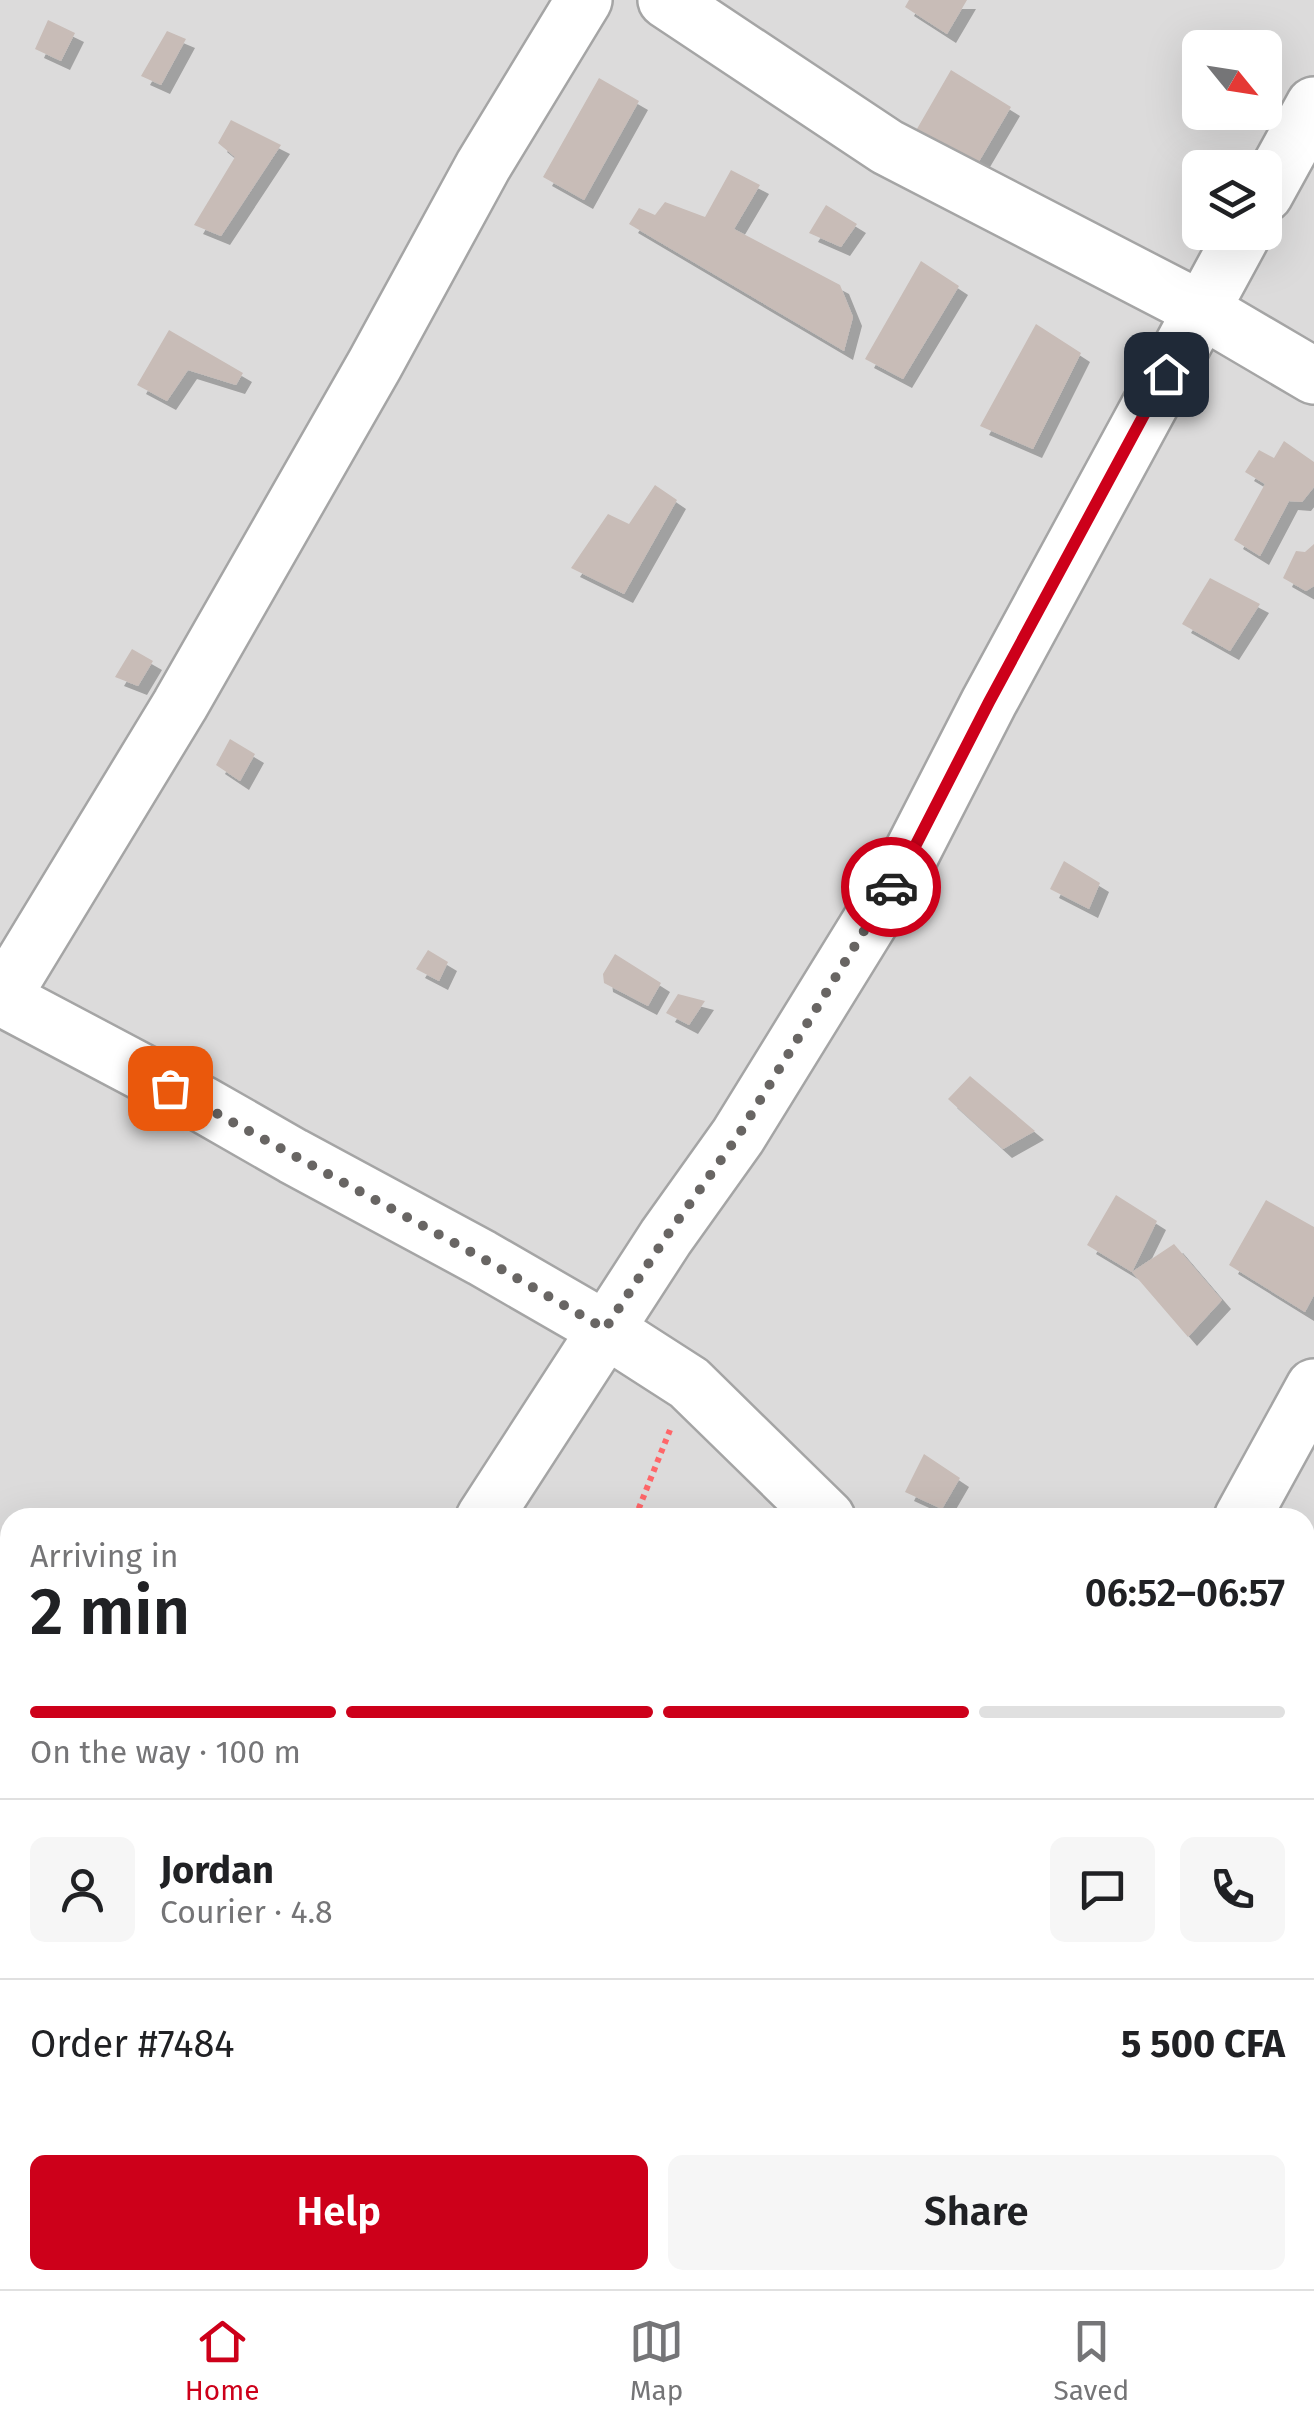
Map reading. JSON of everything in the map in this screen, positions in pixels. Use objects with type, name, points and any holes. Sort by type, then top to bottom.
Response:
[{"type":"street","points":[[584,0],[483,166],[375,364],[180,704],[1,998],[204,1105],[605,1329],[688,1382],[817,1508]]},
{"type":"street","points":[[666,0],[886,147],[1200,310],[1314,376]]},
{"type":"street","points":[[1282,163],[1314,105]]},
{"type":"street","points":[[490,1508],[666,1237],[738,1136],[907,862],[989,702],[1234,250]]},
{"type":"street","points":[[1247,1508],[1314,1387]]},
{"type":"path","points":[[640,1508],[688,1382]]},
{"type":"shaded area","points":[[0,0],[1314,0],[1314,1508],[0,1508]]},
{"type":"building","points":[[909,0],[967,0],[947,34],[905,7]]},
{"type":"building","points":[[48,20],[75,33],[61,61],[35,49]]},
{"type":"building","points":[[167,31],[186,39],[161,85],[141,76]]},
{"type":"building","points":[[951,70],[1011,107],[974,170],[914,134]]},
{"type":"building","points":[[599,78],[639,101],[584,200],[543,177]]},
{"type":"building","points":[[231,120],[281,145],[221,236],[194,225],[235,157],[218,143]]},
{"type":"building","points":[[731,170],[760,185],[734,229],[840,285],[853,317],[844,351],[629,224],[639,208],[655,215],[665,202],[705,217]]},
{"type":"building","points":[[826,205],[857,224],[841,247],[809,233]]},
{"type":"building","points":[[921,261],[959,286],[903,379],[865,359]]},
{"type":"building","points":[[1036,324],[1081,353],[1033,449],[980,426]]},
{"type":"building","points":[[169,330],[243,373],[236,385],[188,370],[167,401],[137,385]]},
{"type":"building","points":[[1284,441],[1314,462],[1314,487],[1302,502],[1289,501],[1260,556],[1234,540],[1265,484],[1245,472],[1259,450],[1274,458]]},
{"type":"building","points":[[655,485],[677,500],[624,594],[571,568],[608,514],[629,524]]},
{"type":"building","points":[[1314,544],[1314,586],[1306,591],[1283,578],[1296,551],[1305,552]]},
{"type":"building","points":[[1210,578],[1260,604],[1230,651],[1182,624]]},
{"type":"building","points":[[132,649],[153,661],[138,686],[115,677]]},
{"type":"building","points":[[230,739],[255,754],[240,781],[216,765]]},
{"type":"building","points":[[1064,861],[1100,883],[1089,909],[1050,889]]},
{"type":"building","points":[[428,950],[448,962],[439,981],[416,969]]},
{"type":"building","points":[[615,954],[661,983],[648,1006],[604,983],[603,974]]},
{"type":"building","points":[[678,994],[705,1001],[689,1025],[666,1013]]},
{"type":"building","points":[[970,1076],[1035,1131],[1003,1149],[948,1099]]},
{"type":"building","points":[[1116,1195],[1157,1221],[1132,1272],[1087,1245]]},
{"type":"building","points":[[1266,1200],[1314,1227],[1314,1295],[1305,1312],[1229,1265]]},
{"type":"building","points":[[1174,1244],[1222,1300],[1188,1337],[1132,1272]]},
{"type":"building","points":[[924,1454],[960,1478],[943,1508],[905,1492]]},
{"type":"way so far","points":[[170,1088],[605,1329],[738,1136],[891,887]]},
{"type":"route","points":[[891,887],[1166,374]]}]
